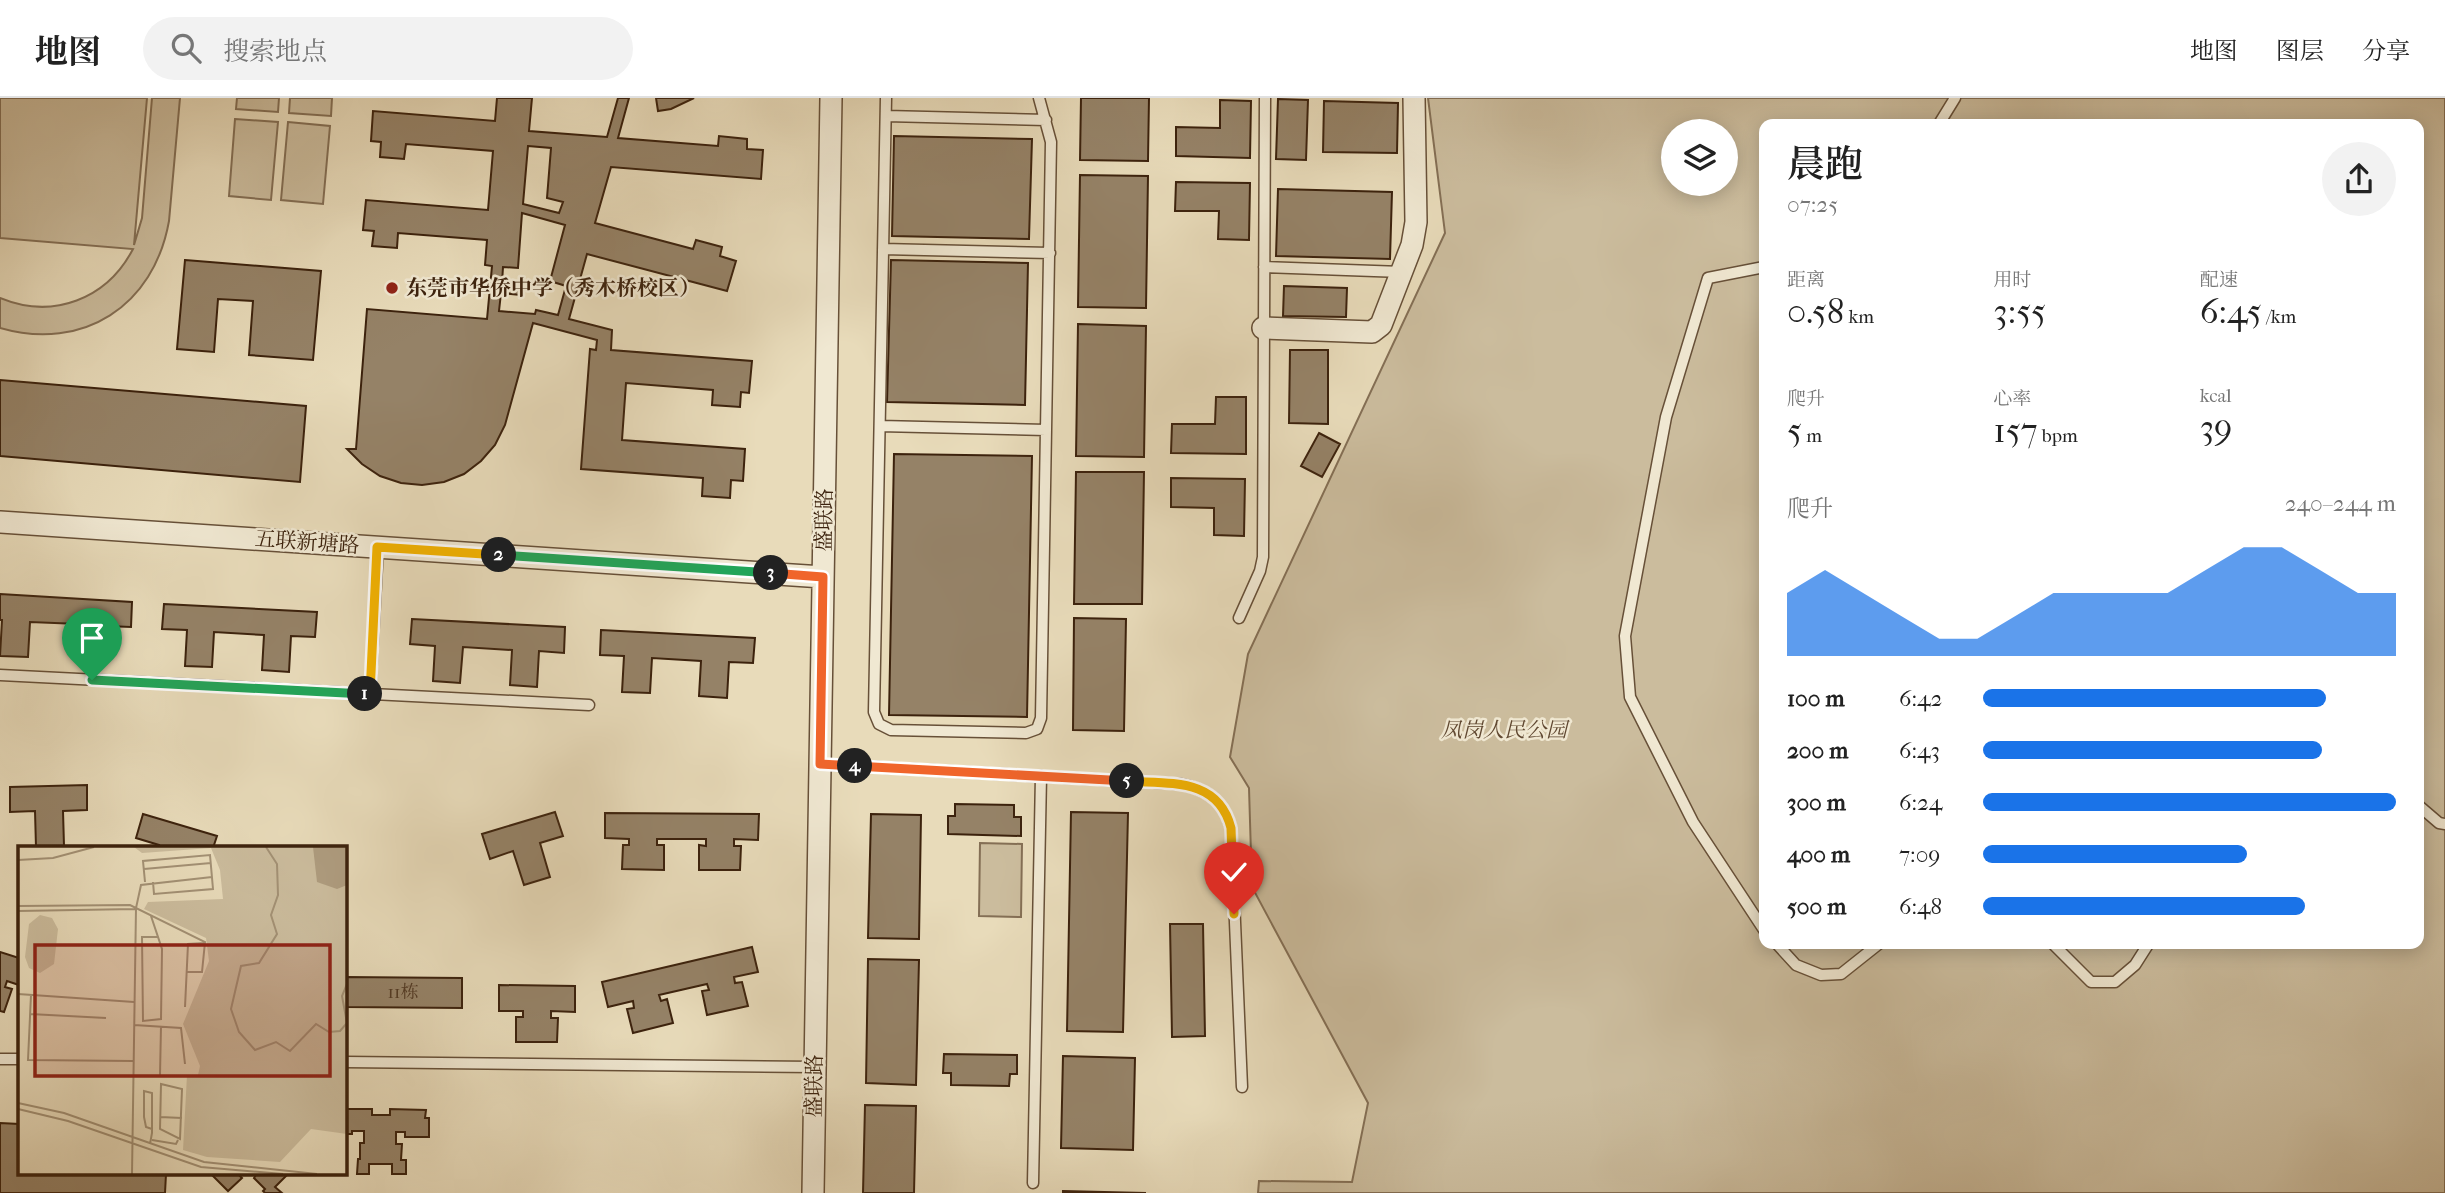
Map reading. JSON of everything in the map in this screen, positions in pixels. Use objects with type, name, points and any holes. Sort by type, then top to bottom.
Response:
[{"type":"street","name":"盛联路","points":[[813,1193],[831,98]]},
{"type":"street","points":[[1264,328],[1373,332],[1381,325],[1412,245],[1416,222],[1414,98]]},
{"type":"street","name":"五联新塘路","points":[[0,522],[823,577]]},
{"type":"lane","points":[[886,98],[874,712],[879,724],[891,730],[1027,733],[1037,729],[1041,718],[1051,142],[1039,98]]},
{"type":"lane","points":[[1239,618],[1263,558],[1265,98]]},
{"type":"lane","points":[[1942,119],[1955,98]]},
{"type":"lane","points":[[886,116],[1046,120]]},
{"type":"lane","points":[[883,249],[1049,253]]},
{"type":"lane","points":[[1264,267],[1402,272]]},
{"type":"lane","points":[[1759,268],[1708,278],[1666,417],[1625,636],[1630,697],[1693,822],[1759,922]]},
{"type":"lane","points":[[880,426],[1046,430]]},
{"type":"lane","points":[[370,694],[377,547]]},
{"type":"lane","points":[[0,675],[589,705]]},
{"type":"lane","points":[[820,764],[1195,787],[1208,793],[1228,814],[1231,828],[1242,1087]]},
{"type":"lane","points":[[1033,1183],[1041,776]]},
{"type":"lane","points":[[2424,810],[2439,823],[2445,824]]},
{"type":"lane","points":[[1781,949],[1796,965],[1821,975],[1841,974],[1872,949]]},
{"type":"lane","points":[[2058,949],[2091,982],[2115,982],[2135,965],[2145,949]]},
{"type":"lane","points":[[0,1059],[18,1059]]},
{"type":"lane","points":[[346,1062],[815,1067]]},
{"type":"green space","points":[[0,98],[147,98],[134,245],[142,218],[152,98],[180,98],[169,221],[161,251],[148,277],[131,299],[110,315],[86,327],[59,333],[30,334],[0,328],[0,298],[39,307],[77,300],[109,281],[133,249],[0,238]]},
{"type":"green space","points":[[237,98],[279,98],[278,112],[236,109]]},
{"type":"green space","points":[[290,98],[332,98],[331,116],[289,113]]},
{"type":"green space","name":"凤岗人民公园","points":[[1428,98],[2445,98],[2445,1193],[1258,1193],[1259,1181],[1352,1182],[1368,1103],[1252,887],[1249,788],[1230,757],[1248,654],[1445,233]]},
{"type":"green space","points":[[235,119],[278,122],[271,200],[229,196]]},
{"type":"green space","points":[[288,122],[330,126],[323,204],[281,200]]},
{"type":"green space","points":[[980,843],[1022,844],[1021,917],[979,916]]},
{"type":"building","points":[[497,98],[532,98],[529,131],[607,137],[618,98],[629,98],[618,138],[718,146],[719,136],[747,139],[747,149],[763,150],[761,179],[611,167],[595,223],[693,249],[696,240],[722,247],[720,256],[736,261],[727,291],[587,254],[569,319],[612,330],[611,350],[752,361],[749,393],[741,392],[740,407],[712,405],[713,390],[626,383],[622,440],[745,449],[743,481],[731,480],[730,498],[702,496],[703,478],[581,469],[590,349],[596,350],[597,340],[533,323],[505,425],[495,445],[481,461],[464,474],[444,482],[422,485],[401,483],[380,476],[362,464],[347,449],[356,449],[367,309],[487,319],[492,266],[485,265],[487,240],[398,233],[397,248],[372,246],[374,231],[363,230],[366,200],[488,210],[493,151],[406,144],[404,159],[380,157],[381,142],[371,141],[373,111],[495,121]],"holes":[[[528,146],[551,148],[547,198],[563,202],[559,213],[523,204]],[[522,213],[565,225],[550,281],[566,286],[558,315],[536,310],[535,314],[499,311],[501,293],[520,295],[522,284],[502,283],[503,267],[518,268]]]},
{"type":"building","points":[[656,98],[694,98],[671,109],[658,111]]},
{"type":"building","points":[[1081,98],[1149,98],[1148,161],[1080,160]]},
{"type":"building","points":[[1278,99],[1308,100],[1306,160],[1276,159]]},
{"type":"building","points":[[1220,100],[1251,101],[1250,158],[1176,156],[1176,127],[1220,128]]},
{"type":"building","points":[[1324,101],[1398,103],[1397,153],[1323,152]]},
{"type":"building","points":[[894,136],[1032,139],[1029,239],[892,236]]},
{"type":"building","points":[[1080,175],[1148,176],[1146,308],[1078,307]]},
{"type":"building","points":[[1176,182],[1250,183],[1249,240],[1218,239],[1219,211],[1175,211]]},
{"type":"building","points":[[1278,189],[1392,192],[1390,259],[1276,256]]},
{"type":"building","points":[[185,260],[321,271],[313,360],[249,355],[253,301],[218,299],[214,352],[177,349]]},
{"type":"building","points":[[891,260],[1028,263],[1025,405],[887,402]]},
{"type":"building","points":[[1284,286],[1347,288],[1346,317],[1283,316]]},
{"type":"building","points":[[1078,324],[1146,326],[1144,457],[1076,456]]},
{"type":"building","points":[[1290,350],[1328,350],[1328,424],[1289,423]]},
{"type":"building","points":[[0,380],[306,406],[300,482],[0,456]]},
{"type":"building","points":[[1216,397],[1246,397],[1246,454],[1171,453],[1172,424],[1215,424]]},
{"type":"building","points":[[1319,433],[1340,444],[1322,477],[1301,466]]},
{"type":"building","points":[[894,454],[1032,456],[1027,717],[889,715]]},
{"type":"building","points":[[1076,472],[1144,472],[1142,604],[1074,604]]},
{"type":"building","points":[[1171,478],[1245,479],[1244,536],[1214,535],[1214,508],[1171,507]]},
{"type":"building","points":[[0,594],[132,602],[131,627],[106,626],[104,661],[77,660],[79,624],[30,622],[28,657],[0,656]]},
{"type":"building","points":[[164,604],[317,612],[315,637],[291,636],[289,672],[262,670],[264,635],[214,632],[212,667],[185,666],[187,630],[162,629]]},
{"type":"building","points":[[1074,618],[1126,619],[1124,731],[1073,730]]},
{"type":"building","points":[[412,619],[565,627],[564,653],[539,651],[537,687],[510,685],[512,650],[463,647],[460,683],[433,681],[435,646],[410,644]]},
{"type":"building","points":[[601,630],[755,638],[753,663],[729,662],[727,698],[699,696],[701,661],[652,658],[650,693],[622,692],[624,656],[600,655]]},
{"type":"building","points":[[87,785],[87,810],[63,811],[64,846],[36,846],[35,811],[10,812],[10,787]]},
{"type":"building","points":[[955,804],[1014,805],[1014,817],[1021,817],[1021,836],[948,834],[948,816],[955,816]]},
{"type":"building","points":[[555,812],[563,836],[540,843],[550,877],[524,885],[513,851],[490,859],[482,834]]},
{"type":"building","points":[[1071,812],[1128,813],[1123,1032],[1067,1031]]},
{"type":"building","points":[[605,813],[759,814],[758,840],[734,839],[734,846],[741,846],[740,870],[699,870],[699,845],[706,846],[706,839],[657,839],[657,845],[664,845],[664,870],[622,869],[623,845],[629,845],[629,839],[605,838]]},
{"type":"building","points":[[143,814],[217,836],[214,846],[159,846],[136,838]]},
{"type":"building","points":[[871,814],[921,815],[919,939],[868,938]]},
{"type":"building","points":[[1170,924],[1203,924],[1205,1036],[1172,1037]]},
{"type":"building","points":[[752,947],[758,972],[734,977],[735,983],[742,982],[748,1006],[707,1015],[702,991],[709,990],[707,984],[659,995],[661,1001],[667,999],[673,1023],[633,1033],[627,1009],[634,1008],[633,1001],[608,1007],[602,982]]},
{"type":"building","points":[[0,952],[18,958],[18,985],[7,981],[5,987],[12,989],[4,1012],[0,1011]]},
{"type":"building","points":[[868,959],[919,960],[916,1085],[866,1083]]},
{"type":"building","points":[[346,977],[462,978],[462,1008],[346,1007]]},
{"type":"building","points":[[499,985],[575,986],[575,1012],[551,1011],[551,1018],[558,1018],[557,1042],[516,1042],[516,1017],[523,1017],[523,1011],[499,1011]]},
{"type":"building","points":[[944,1054],[1017,1055],[1017,1074],[1010,1074],[1009,1086],[951,1085],[951,1073],[943,1073]]},
{"type":"building","points":[[1063,1056],[1135,1058],[1133,1150],[1061,1148]]},
{"type":"building","points":[[865,1105],[916,1106],[914,1193],[863,1193]]},
{"type":"building","points":[[346,1109],[372,1109],[372,1115],[390,1115],[390,1109],[426,1110],[425,1118],[429,1118],[429,1137],[405,1137],[405,1132],[396,1132],[396,1144],[402,1144],[401,1160],[406,1160],[406,1174],[392,1174],[392,1164],[369,1164],[369,1174],[357,1174],[364,1131],[352,1131],[352,1134],[346,1134]]},
{"type":"building","points":[[0,1123],[18,1124],[18,1176],[166,1176],[165,1193],[0,1193]]},
{"type":"building","points":[[213,1176],[242,1178],[228,1191]]},
{"type":"building","points":[[286,1176],[275,1187],[282,1193],[265,1193],[265,1189],[254,1178]]},
{"type":"building","points":[[1063,1191],[1146,1193],[1063,1193]]},
{"type":"place","name":"东莞市华侨中学（秀木桥校区）","points":[[392,288]]},
{"type":"route","points":[[92,680],[370,694],[377,547],[823,577],[820,764],[1195,787],[1208,793],[1228,814],[1231,828],[1234,914]]}]
